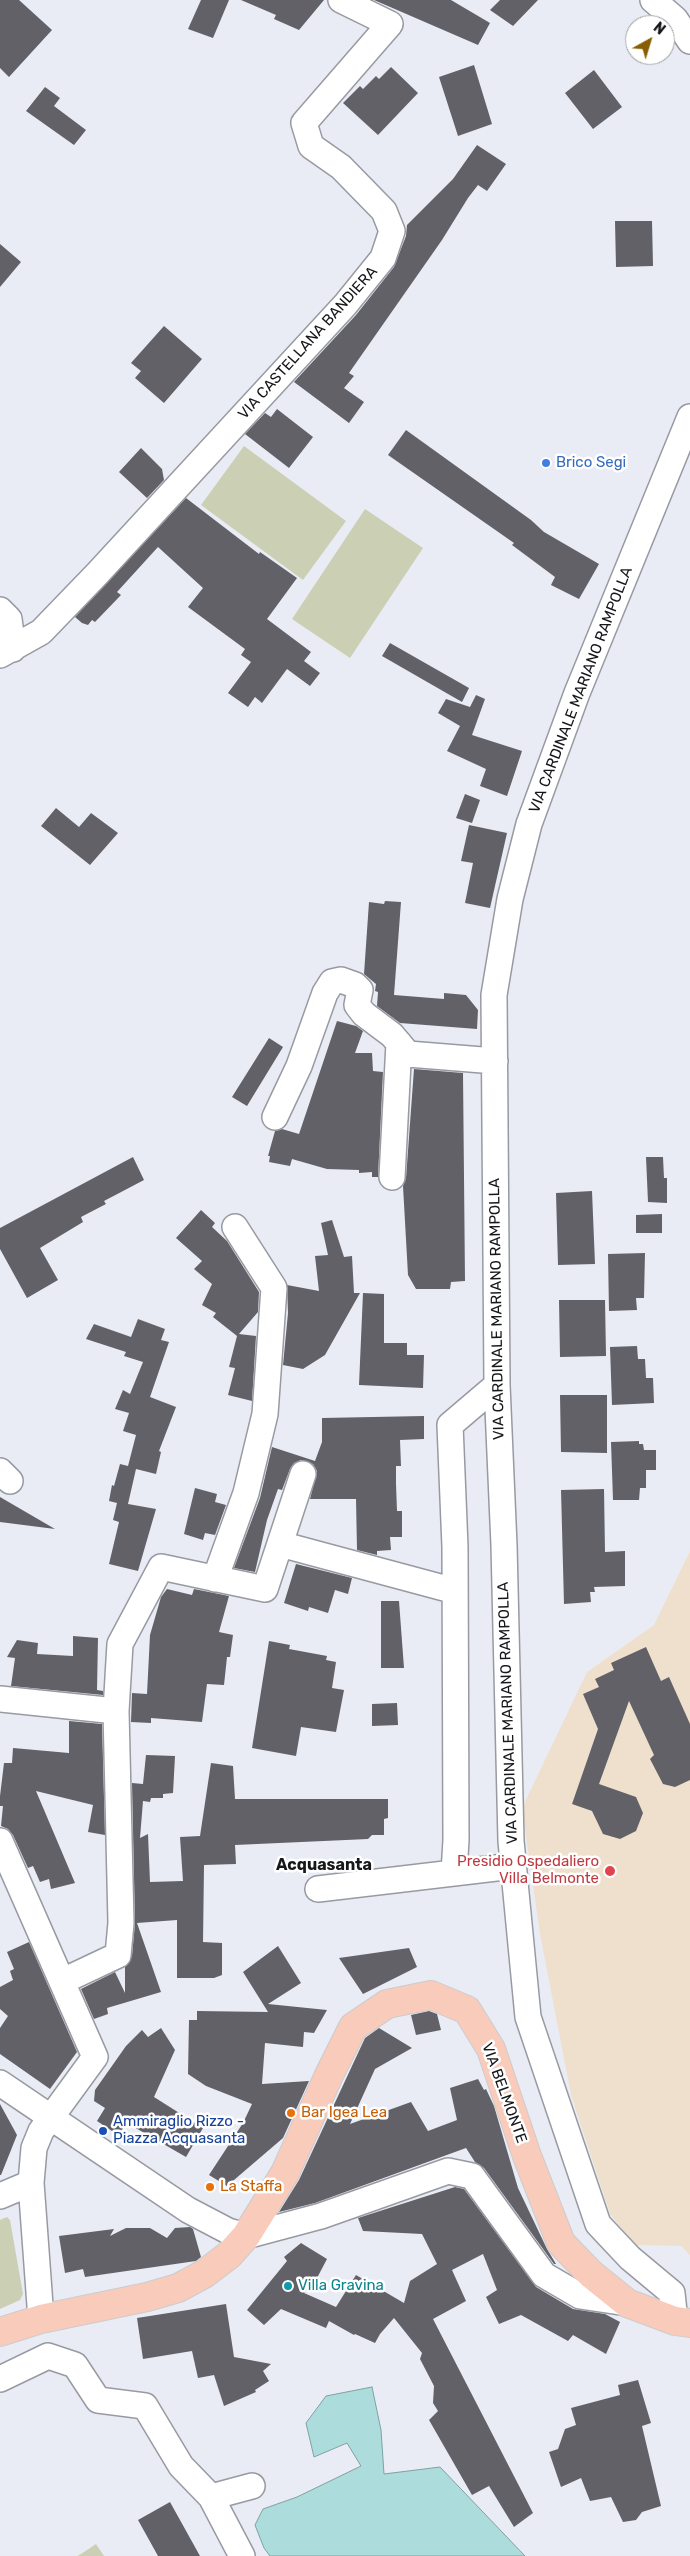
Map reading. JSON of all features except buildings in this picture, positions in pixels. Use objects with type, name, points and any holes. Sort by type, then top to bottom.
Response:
[{"type":"main road","name":"VIA BELMONTE","points":[[0,2332],[41,2319],[147,2297],[178,2288],[211,2269],[229,2255],[246,2236],[285,2174],[328,2075],[353,2027],[387,2004],[431,1995],[467,2010],[491,2049],[527,2156],[561,2243],[591,2274],[627,2303],[682,2322]]},
{"type":"street","name":"VIA CASTELLANA BANDIERA","points":[[6,652],[41,632],[98,574],[346,306],[384,258],[392,231],[384,211],[341,167],[311,146],[304,123],[390,24],[341,0]]},
{"type":"street","points":[[653,0],[674,20],[690,41]]},
{"type":"street","name":"VIA CARDINALE MARIANO RAMPOLLA","points":[[682,2322],[672,2293],[630,2258],[598,2224],[528,2017],[513,1866],[497,1384],[494,995],[510,899],[529,824],[577,693],[690,417]]},
{"type":"street","points":[[0,610],[9,619],[6,652]]},
{"type":"street","points":[[275,1117],[299,1066],[325,993],[332,982],[341,980],[355,985],[360,990],[357,1005],[364,1014],[399,1043],[408,1054],[495,1061]]},
{"type":"street","points":[[392,1177],[399,1043]]},
{"type":"street","points":[[215,1579],[246,1493],[265,1414],[274,1288],[235,1227]]},
{"type":"street","points":[[454,1873],[456,1840],[455,1591],[450,1425],[497,1384]]},
{"type":"street","points":[[63,1981],[118,1955],[121,1923],[116,1711],[120,1644],[161,1566],[265,1589],[303,1474]]},
{"type":"street","points":[[280,1544],[455,1591]]},
{"type":"street","points":[[0,1698],[116,1711]]},
{"type":"street","points":[[0,1841],[95,2056],[41,2130],[34,2148],[31,2183],[41,2319]]},
{"type":"street","points":[[318,1889],[513,1866]]},
{"type":"street","points":[[0,2083],[188,2210],[228,2231],[246,2236],[322,2216],[448,2171],[472,2176],[544,2275],[580,2296],[627,2303]]},
{"type":"street","points":[[0,2196],[31,2183]]},
{"type":"street","points":[[0,2379],[48,2356],[75,2365],[98,2400],[145,2406],[181,2466],[211,2497],[242,2556]]},
{"type":"street","points":[[211,2497],[252,2486]]},
{"type":"shaded area","points":[[244,446],[346,521],[303,580],[201,505]]},
{"type":"shaded area","points":[[365,509],[423,548],[350,658],[292,619]]},
{"type":"shaded area","name":"Presidio Ospedaliero Villa Belmonte","points":[[690,1551],[690,2255],[681,2246],[635,2245],[610,2214],[571,2095],[540,1934],[522,1808],[587,1672],[654,1625]]},
{"type":"shaded area","points":[[7,2217],[10,2220],[23,2294],[20,2300],[0,2309],[0,2220]]},
{"type":"shaded area","points":[[372,2387],[381,2430],[384,2474],[440,2467],[525,2556],[270,2556],[264,2548],[255,2525],[263,2509],[297,2497],[361,2466],[347,2443],[314,2457],[306,2423],[326,2396]]},
{"type":"shaded area","points":[[96,2544],[104,2556],[77,2556],[81,2554]]},
{"type":"place","name":"Brico Segi","points":[[546,463]]},
{"type":"place","name":"Presidio Ospedaliero Villa Belmonte","points":[[610,1871]]},
{"type":"place","name":"Bar Igea Lea","points":[[291,2113]]},
{"type":"place","name":"Ammiraglio Rizzo - Piazza Acquasanta","points":[[103,2131]]},
{"type":"place","name":"La Staffa","points":[[210,2187]]},
{"type":"place","name":"Villa Gravina","points":[[288,2286]]},
{"type":"district","name":"Acquasanta","points":[[324,1865]]}]
